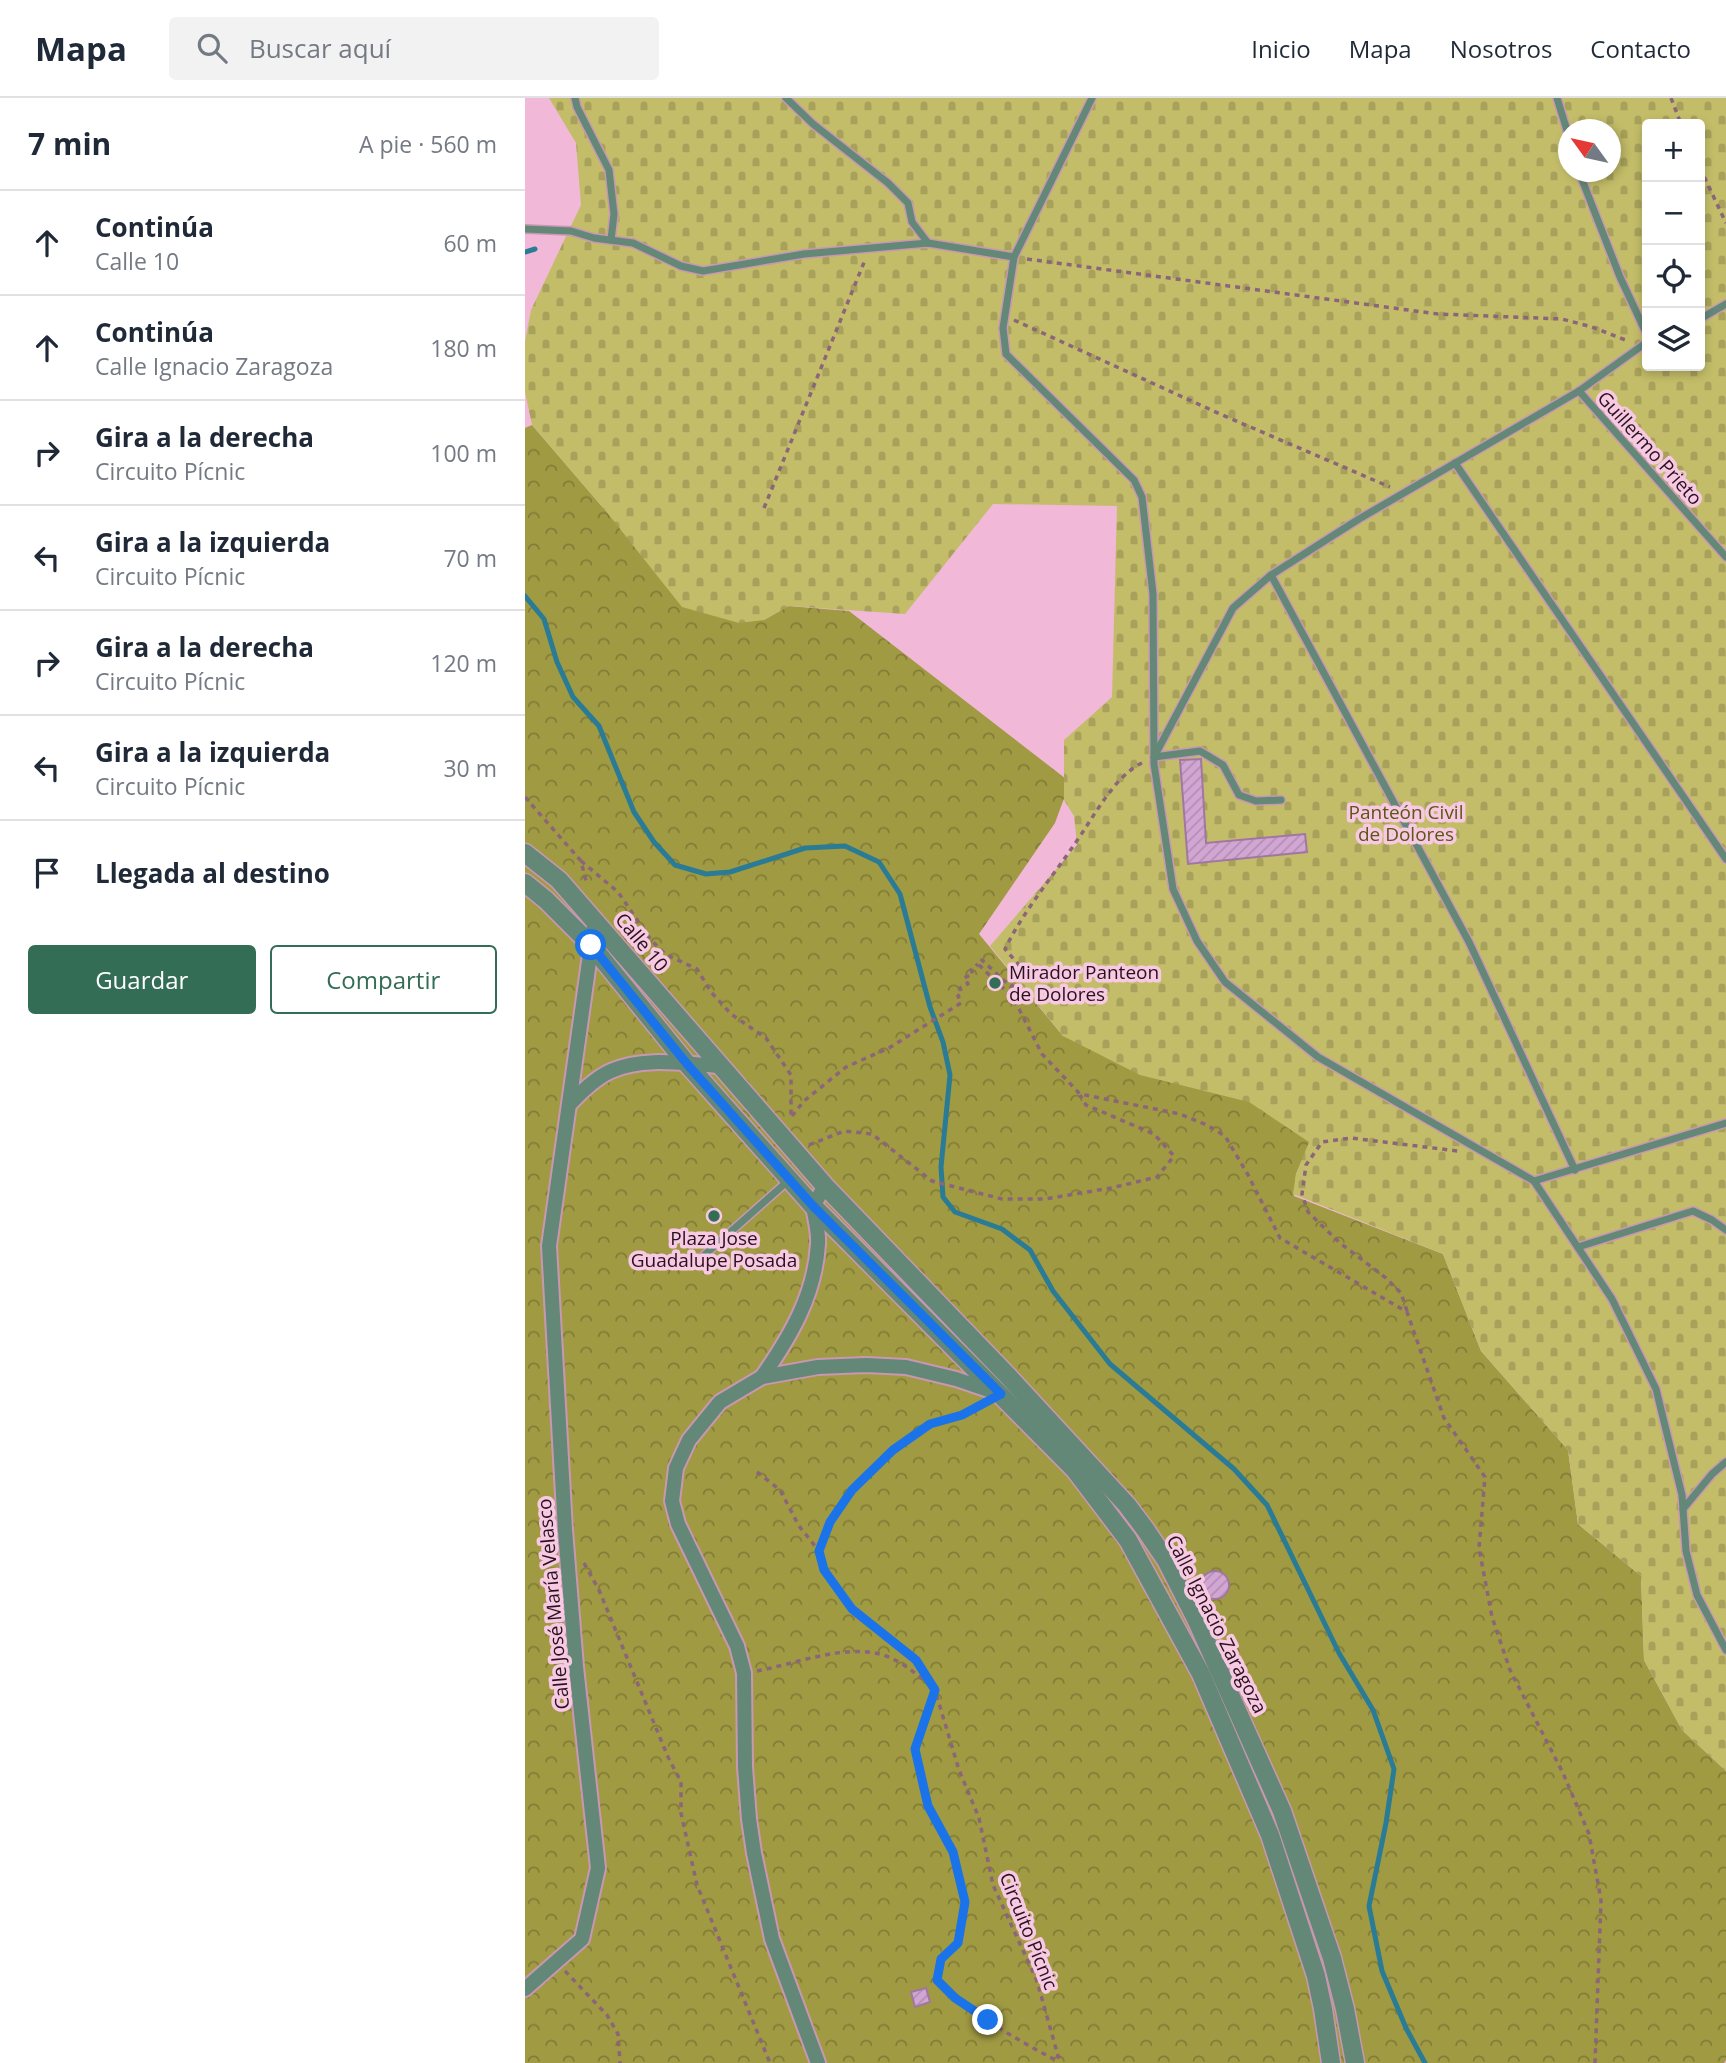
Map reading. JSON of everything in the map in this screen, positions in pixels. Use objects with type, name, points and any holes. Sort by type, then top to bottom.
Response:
[{"type":"street","name":"Calle 10","points":[[525,853],[559,880],[591,915],[719,1066]]},
{"type":"street","points":[[525,883],[591,945],[687,1064]]},
{"type":"street","name":"Calle José María Velasco","points":[[525,1989],[582,1939],[598,1868],[576,1667],[565,1530],[549,1246],[591,945],[591,915]]},
{"type":"street","points":[[569,1105],[586,1088],[611,1071],[643,1063],[719,1066]]},
{"type":"street","name":"Calle Ignacio Zaragoza","points":[[687,1064],[813,1206],[1075,1470],[1128,1540],[1201,1674],[1270,1835],[1316,1976],[1331,2063]]},
{"type":"street","name":"Calle Ignacio Zaragoza","points":[[719,1066],[825,1186],[1008,1376],[1127,1505],[1166,1560],[1202,1632],[1282,1811],[1332,1958],[1346,2009],[1355,2063]]},
{"type":"street","points":[[813,1206],[825,1186]]},
{"type":"street","name":"Calle Ignacio Zaragoza","points":[[762,1377],[799,1318],[812,1279],[819,1242],[813,1206]]},
{"type":"street","name":"Calle Ignacio Zaragoza","points":[[818,2063],[772,1939],[754,1853],[745,1767],[744,1673],[737,1646],[678,1524],[672,1500],[677,1468],[689,1440],[720,1402],[762,1377],[818,1367],[906,1367],[956,1379],[1001,1394]]},
{"type":"lane","points":[[575,98],[609,170],[614,214],[611,240]]},
{"type":"lane","points":[[786,98],[813,124],[888,183],[908,203],[912,222],[927,243]]},
{"type":"lane","points":[[1092,98],[1014,257],[1003,328],[1006,354],[1134,480],[1142,497],[1153,594],[1154,757],[1173,889],[1197,941],[1225,982],[1318,1057],[1534,1181],[1612,1298],[1655,1389],[1682,1495],[1686,1551],[1697,1595],[1726,1650]]},
{"type":"lane","points":[[1557,98],[1563,119]]},
{"type":"lane","points":[[1583,182],[1620,277],[1642,324]]},
{"type":"lane","points":[[525,229],[571,230],[633,243],[681,266],[703,271],[804,254],[927,243],[1014,257]]},
{"type":"lane","points":[[1705,316],[1726,304]]},
{"type":"lane","points":[[1154,757],[1233,608],[1271,575],[1579,391],[1642,345]]},
{"type":"lane","name":"Guillermo Prieto","points":[[1579,391],[1726,557]]},
{"type":"lane","points":[[1455,463],[1726,859]]},
{"type":"lane","points":[[1271,575],[1469,942],[1575,1170]]},
{"type":"lane","points":[[1154,757],[1200,751],[1223,765],[1238,795],[1256,801],[1281,800]]},
{"type":"lane","points":[[1534,1181],[1726,1123]]},
{"type":"lane","points":[[701,1258],[789,1180]]},
{"type":"lane","points":[[1578,1247],[1693,1210],[1726,1230]]},
{"type":"lane","points":[[1683,1509],[1712,1474],[1726,1462]]},
{"type":"path","points":[[1671,98],[1679,119]]},
{"type":"path","points":[[1705,179],[1726,223]]},
{"type":"path","points":[[764,508],[870,249]]},
{"type":"path","points":[[1014,257],[1438,313],[1562,319],[1642,343]]},
{"type":"path","points":[[1006,316],[1232,419],[1405,493]]},
{"type":"path","points":[[772,1126],[791,1117],[804,1101],[846,1067],[889,1048],[961,1003],[958,996],[962,993],[960,988],[968,984],[964,978],[973,974],[971,970],[982,960],[1011,988],[1025,972],[1005,949],[1030,906],[1110,793],[1133,767],[1154,757]]},
{"type":"path","points":[[525,797],[581,861],[618,892],[651,940],[665,954],[697,969],[711,992],[731,1014],[766,1038],[791,1075],[791,1117]]},
{"type":"path","points":[[581,861],[590,896],[591,915]]},
{"type":"path","points":[[794,1151],[843,1131],[872,1134],[932,1181],[1002,1199],[1045,1199],[1157,1177],[1174,1156],[1154,1134],[1086,1105],[1080,1094],[1042,1054],[1007,992],[978,964]]},
{"type":"path","points":[[1080,1094],[1180,1114],[1225,1136],[1280,1238],[1407,1312]]},
{"type":"path","points":[[1485,1153],[1351,1138],[1322,1142],[1306,1165],[1302,1194],[1308,1212],[1340,1243],[1401,1293],[1444,1418],[1485,1476],[1479,1548],[1492,1616],[1510,1670],[1563,1773],[1589,1834],[1601,1899],[1595,2063]]},
{"type":"path","points":[[819,1551],[830,1522],[852,1490],[893,1450],[930,1424],[962,1415],[1001,1394]]},
{"type":"path","name":"Circuito Pícnic","points":[[757,1472],[780,1490],[799,1526],[819,1551],[824,1570],[852,1609],[916,1660],[935,1690],[959,1770],[979,1818],[993,1885],[1038,1982],[1060,2063]]},
{"type":"path","points":[[565,1530],[599,1590],[668,1757],[681,1782],[681,1813],[697,1885],[770,2063]]},
{"type":"path","points":[[744,1673],[849,1651],[871,1651],[913,1671],[935,1690]]},
{"type":"path","name":"Circuito Pícnic","points":[[935,1690],[915,1749],[928,1806],[953,1852],[965,1902],[958,1943],[941,1959],[937,1980],[955,1998],[1026,2045],[1060,2063]]},
{"type":"path","points":[[557,1961],[607,2015],[618,2034],[620,2063]]},
{"type":"green space","name":"Panteón Civil de Dolores","points":[[549,98],[1726,98],[1726,1771],[1682,1730],[1644,1660],[1641,1576],[1578,1524],[1568,1450],[1481,1351],[1443,1254],[1293,1194],[1296,1174],[1309,1142],[1249,1102],[1140,1075],[1063,1036],[990,946],[1077,845],[1074,816],[1064,800],[1064,740],[1112,697],[1117,506],[993,504],[905,614],[789,606],[764,620],[739,623],[682,607],[605,510],[532,425],[525,392],[525,341],[531,310],[581,205],[576,143]]},
{"type":"green space","points":[[532,425],[605,510],[764,620],[788,606],[849,611],[1070,782],[1055,823],[979,934],[1063,1036],[1249,1101],[1310,1142],[1296,1174],[1294,1196],[1443,1254],[1481,1351],[1568,1450],[1578,1524],[1641,1576],[1644,1660],[1682,1730],[1726,1771],[1724,2063],[525,2063],[525,428]]},
{"type":"building","points":[[1201,759],[1206,843],[1305,834],[1307,852],[1188,864],[1180,760]]},
{"type":"building","points":[[1215,1571],[1225,1575],[1229,1585],[1225,1595],[1215,1599],[1205,1595],[1201,1585],[1205,1575]]},
{"type":"building","points":[[926,1988],[930,2002],[915,2007],[911,1992]]},
{"type":"waterway","points":[[525,252],[535,249]]},
{"type":"waterway","points":[[525,596],[544,619],[557,662],[573,697],[599,726],[634,812],[654,842],[675,865],[706,874],[730,872],[805,848],[845,846],[879,862],[900,894],[950,1075],[941,1167],[943,1197],[955,1212],[1002,1229],[1030,1250],[1053,1291],[1110,1364],[1234,1469],[1267,1505],[1339,1653],[1373,1710],[1394,1769],[1369,1906],[1382,1971],[1406,2028],[1425,2063]]},
{"type":"place","name":"Mirador Panteon de Dolores","points":[[995,983]]},
{"type":"place","name":"Plaza Jose Guadalupe Posada","points":[[714,1216]]},
{"type":"route","points":[[591,945],[687,1064],[813,1206],[1001,1394],[962,1415],[930,1424],[893,1450],[852,1490],[830,1522],[819,1551],[824,1570],[852,1609],[916,1660],[935,1690],[915,1749],[928,1806],[953,1852],[965,1902],[958,1943],[941,1959],[937,1980],[955,1998],[988,2020]]}]
